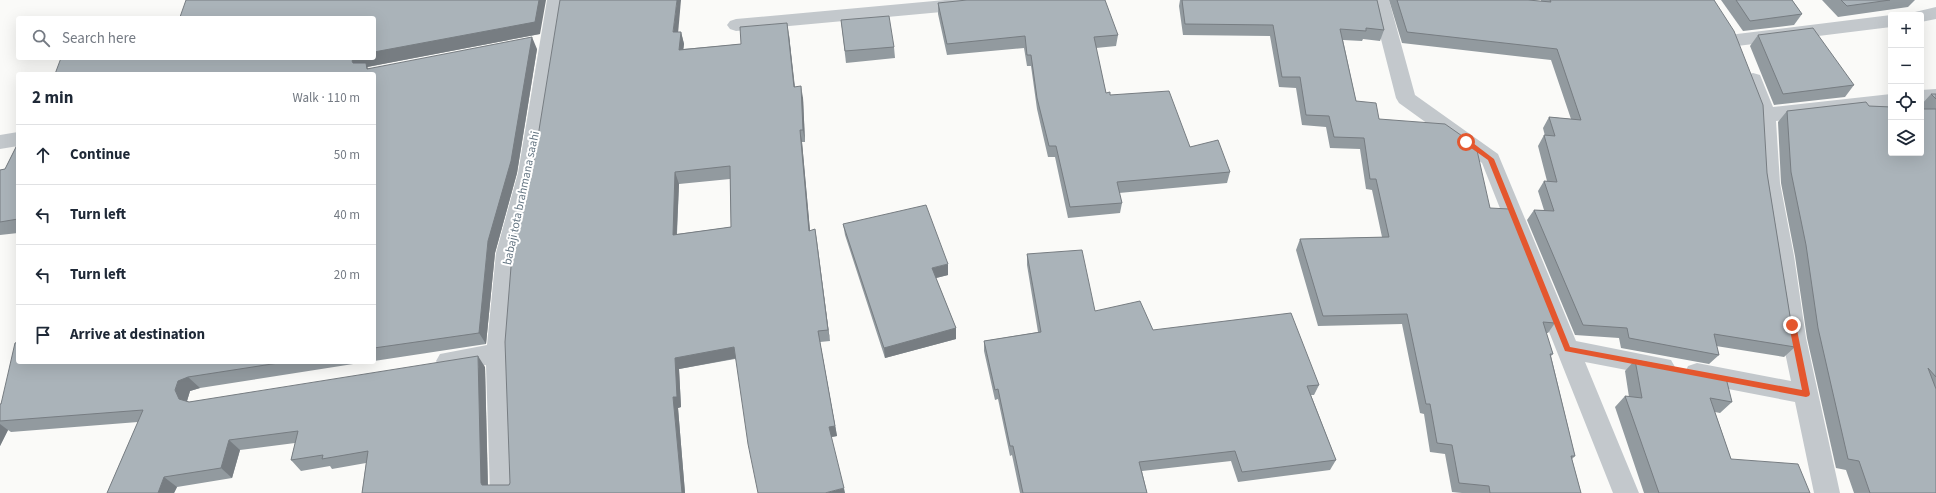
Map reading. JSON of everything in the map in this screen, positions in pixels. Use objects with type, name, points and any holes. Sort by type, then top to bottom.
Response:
[{"type":"street","name":"babaji tota brahmana saahi","points":[[503,493],[498,353],[507,253],[528,173],[542,41],[556,0]]},
{"type":"street","points":[[736,25],[1006,0]]},
{"type":"street","points":[[1380,0],[1406,98],[1491,159],[1626,493]]},
{"type":"street","points":[[1827,493],[1794,338],[1783,256],[1770,183],[1766,115],[1731,32],[1888,20]]},
{"type":"street","points":[[1924,98],[1936,96]]},
{"type":"street","points":[[1766,115],[1888,101]]},
{"type":"street","points":[[0,142],[16,139]]},
{"type":"street","points":[[1568,349],[1806,394]]},
{"type":"street","points":[[428,365],[498,353]]},
{"type":"building","points":[[186,0],[539,0],[535,22],[376,52],[376,16],[180,16]]},
{"type":"building","points":[[560,0],[677,0],[673,32],[681,32],[679,50],[741,44],[740,27],[787,23],[794,87],[801,86],[803,130],[800,130],[809,231],[815,229],[828,330],[818,331],[835,426],[829,427],[844,488],[825,493],[758,493],[748,444],[734,347],[675,358],[677,397],[673,397],[682,493],[362,493],[368,451],[322,459],[323,455],[291,460],[298,431],[229,440],[221,468],[164,477],[158,493],[107,493],[143,410],[0,421],[0,404],[16,343],[16,364],[272,364],[188,377],[178,381],[175,390],[179,399],[189,402],[478,356],[481,483],[482,485],[509,485],[505,342],[513,242],[534,161]],"holes":[[[730,166],[731,227],[673,235],[675,172]]]},
{"type":"building","points":[[967,0],[1105,0],[1118,35],[1094,37],[1106,93],[1110,92],[1110,95],[1169,91],[1190,147],[1218,140],[1230,172],[1117,182],[1122,203],[1070,207],[1056,146],[1049,146],[1037,98],[1031,55],[1027,55],[1025,36],[947,44],[938,3]]},
{"type":"building","points":[[1182,0],[1377,0],[1384,30],[1366,28],[1366,31],[1340,29],[1356,101],[1376,103],[1379,119],[1445,124],[1465,138],[1466,144],[1476,146],[1490,208],[1509,209],[1555,323],[1543,322],[1553,354],[1550,354],[1575,456],[1571,456],[1581,493],[1490,493],[1489,486],[1459,483],[1452,445],[1437,443],[1430,404],[1426,404],[1407,314],[1323,316],[1300,239],[1389,237],[1376,179],[1370,179],[1364,138],[1334,137],[1329,116],[1306,115],[1300,77],[1282,77],[1273,25],[1185,24]]},
{"type":"building","points":[[1397,0],[1528,0],[1551,2],[1550,0],[1714,0],[1734,31],[1763,105],[1767,173],[1795,347],[1714,334],[1719,355],[1629,338],[1627,328],[1583,325],[1534,210],[1554,211],[1544,181],[1557,182],[1544,135],[1555,136],[1549,117],[1581,120],[1557,49],[1407,32]]},
{"type":"building","points":[[1736,0],[1792,0],[1802,14],[1750,21]]},
{"type":"building","points":[[1841,0],[1890,0],[1847,6]]},
{"type":"building","points":[[889,16],[894,47],[845,51],[841,20]]},
{"type":"building","points":[[1813,28],[1854,85],[1783,94],[1758,35]]},
{"type":"building","points":[[532,37],[511,161],[488,241],[479,333],[376,348],[376,72],[56,72],[60,60],[353,60],[353,63],[366,63],[367,69]]},
{"type":"building","points":[[1931,94],[1936,94],[1936,99]]},
{"type":"building","points":[[1866,102],[1869,106],[1888,107],[1888,156],[1924,156],[1924,109],[1936,109],[1936,377],[1928,368],[1936,389],[1936,493],[1870,493],[1859,461],[1848,459],[1818,328],[1806,245],[1791,172],[1787,111]]},
{"type":"building","points":[[16,147],[16,219],[0,222],[0,170],[5,169]]},
{"type":"building","points":[[926,205],[948,264],[932,268],[956,328],[884,348],[843,224]]},
{"type":"building","points":[[1082,250],[1095,311],[1140,301],[1153,330],[1291,313],[1319,385],[1307,386],[1336,460],[1242,472],[1235,451],[1139,462],[1147,493],[1023,493],[1013,446],[1010,446],[998,389],[995,390],[984,341],[1041,332],[1027,254]]},
{"type":"building","points":[[1635,360],[1726,378],[1732,402],[1710,398],[1731,459],[1798,464],[1810,493],[1659,493],[1625,396],[1642,398]]},
{"type":"route","points":[[1466,142],[1491,159],[1568,349],[1806,394],[1792,325]]}]
